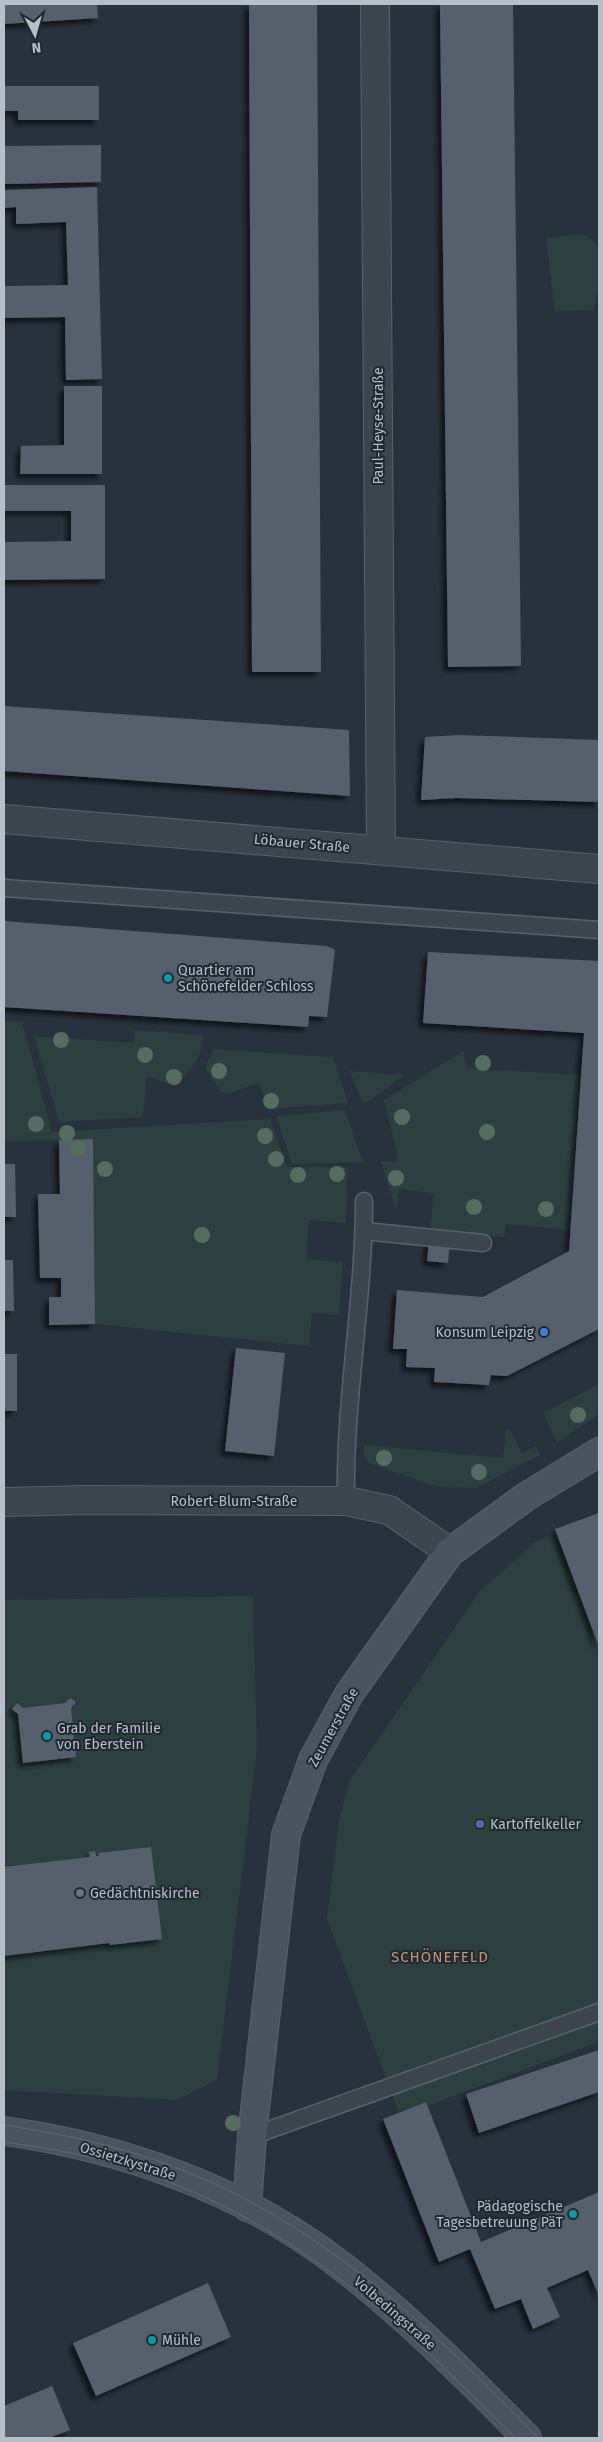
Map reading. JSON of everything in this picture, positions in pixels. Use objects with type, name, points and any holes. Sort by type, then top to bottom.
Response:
[{"type":"main road","name":"Zeumerstraße","points":[[247,2207],[252,2136],[286,1835],[313,1760],[349,1694],[450,1552],[527,1496],[599,1452]]},
{"type":"main road","name":"Ossietzkystraße","points":[[4,2131],[96,2148],[194,2182],[247,2207]]},
{"type":"main road","name":"Volbedingstraße","points":[[247,2207],[291,2232],[334,2261],[403,2317],[527,2438]]},
{"type":"street","name":"Paul-Heyse-Straße","points":[[375,4],[381,849]]},
{"type":"street","name":"Löbauer Straße","points":[[4,819],[381,849],[599,869]]},
{"type":"street","name":"Robert-Blum-Straße","points":[[4,1502],[86,1500],[346,1501],[389,1510],[450,1552]]},
{"type":"lane","points":[[4,888],[599,930]]},
{"type":"lane","points":[[346,1501],[351,1391],[364,1231],[364,1201]]},
{"type":"lane","points":[[364,1231],[483,1243]]},
{"type":"lane","points":[[252,2136],[599,2012]]},
{"type":"shaded area","points":[[584,234],[598,247],[600,261],[597,296],[593,310],[555,311],[546,238]]},
{"type":"shaded area","points":[[4,1021],[22,1022],[52,1132],[270,1119],[287,1167],[347,1167],[346,1223],[309,1220],[306,1259],[343,1262],[339,1315],[312,1313],[309,1346],[95,1324],[93,1140],[4,1141]]},
{"type":"shaded area","points":[[135,1030],[203,1035],[195,1064],[175,1086],[147,1076],[143,1117],[59,1122],[34,1036],[134,1043]]},
{"type":"shaded area","points":[[214,1049],[333,1057],[348,1103],[268,1109],[259,1083],[226,1094],[220,1091],[205,1067]]},
{"type":"shaded area","points":[[463,1051],[467,1068],[581,1075],[571,1230],[506,1224],[504,1237],[430,1229],[434,1193],[399,1189],[396,1210],[381,1161],[396,1162],[398,1157],[384,1100]]},
{"type":"shaded area","points":[[350,1071],[404,1075],[366,1103],[362,1102]]},
{"type":"shaded area","points":[[345,1110],[363,1162],[292,1164],[276,1116]]},
{"type":"shaded area","points":[[599,1384],[599,1414],[557,1442],[543,1413]]},
{"type":"shaded area","points":[[506,1430],[510,1430],[522,1453],[536,1446],[540,1455],[476,1488],[438,1487],[368,1463],[364,1454],[364,1445],[503,1458]]},
{"type":"shaded area","points":[[599,1512],[599,2042],[400,2116],[327,1919],[339,1820],[350,1780],[480,1591],[535,1542]]},
{"type":"shaded area","points":[[253,1596],[257,1748],[217,2080],[177,2100],[4,2090],[4,1600]]},
{"type":"building","points":[[4,4],[97,4],[98,18],[4,24]]},
{"type":"building","points":[[249,4],[317,4],[321,672],[252,672]]},
{"type":"building","points":[[440,4],[513,4],[521,666],[448,667]]},
{"type":"building","points":[[4,86],[99,86],[99,120],[18,120],[18,111],[4,111]]},
{"type":"building","points":[[101,145],[101,182],[4,184],[4,146]]},
{"type":"building","points":[[97,187],[102,379],[66,380],[65,317],[4,318],[4,286],[68,285],[66,222],[16,224],[16,207],[4,208],[4,190]]},
{"type":"building","points":[[64,386],[102,386],[102,474],[20,474],[21,446],[64,445]]},
{"type":"building","points":[[4,485],[105,485],[105,579],[4,580],[4,542],[71,541],[71,511],[4,511]]},
{"type":"building","points":[[4,706],[349,730],[350,796],[4,771]]},
{"type":"building","points":[[460,735],[599,740],[599,802],[456,798],[421,800],[425,737]]},
{"type":"building","name":"Quartier am Schönefelder Schloss","points":[[4,921],[327,946],[335,950],[327,1017],[309,1016],[308,1027],[4,1007]]},
{"type":"building","points":[[428,952],[599,961],[599,1329],[507,1376],[491,1375],[489,1385],[434,1382],[435,1368],[406,1367],[407,1349],[393,1349],[397,1290],[483,1297],[569,1251],[584,1033],[423,1023]]},
{"type":"building","points":[[93,1139],[95,1324],[49,1325],[49,1297],[61,1297],[61,1278],[40,1278],[38,1194],[60,1194],[59,1140]]},
{"type":"building","points":[[4,1164],[15,1164],[16,1217],[4,1217]]},
{"type":"building","points":[[430,1229],[451,1231],[448,1263],[427,1261]]},
{"type":"building","points":[[4,1260],[13,1260],[14,1311],[4,1311]]},
{"type":"building","points":[[236,1348],[285,1353],[274,1456],[225,1451]]},
{"type":"building","points":[[4,1354],[17,1354],[17,1411],[4,1411]]},
{"type":"building","points":[[599,1513],[599,1647],[555,1529]]},
{"type":"building","name":"Grab der Familie von Eberstein","points":[[70,1698],[76,1702],[71,1708],[76,1757],[23,1763],[18,1714],[12,1709],[17,1703],[23,1708],[65,1703]]},
{"type":"building","name":"Gedächtniskirche","points":[[151,1847],[162,1939],[110,1945],[109,1943],[4,1956],[4,1867],[90,1857],[89,1852],[95,1851],[96,1856],[99,1856],[98,1853]]},
{"type":"building","points":[[599,2050],[599,2092],[479,2133],[466,2094]]},
{"type":"building","name":"Pädagogische Tagesbetreuung PäT","points":[[426,2102],[481,2242],[599,2192],[599,2296],[588,2270],[547,2288],[560,2317],[533,2329],[521,2299],[495,2309],[470,2249],[439,2262],[383,2119]]},
{"type":"building","name":"Mühle","points":[[208,2283],[231,2337],[96,2396],[73,2343]]},
{"type":"building","points":[[52,2386],[70,2430],[49,2438],[4,2438],[4,2406]]},
{"type":"tram line","points":[[4,2125],[72,2137],[140,2155],[198,2177],[254,2204],[306,2235],[357,2271],[405,2310],[451,2351],[538,2438]]},
{"type":"tram line","points":[[4,2142],[71,2153],[137,2170],[193,2192],[246,2218],[295,2248],[342,2281],[387,2317],[430,2355],[515,2438]]},
{"type":"place","name":"Quartier am Schönefelder Schloss","points":[[168,978]]},
{"type":"place","name":"Konsum Leipzig","points":[[544,1332]]},
{"type":"place","name":"Grab der Familie von Eberstein","points":[[47,1736]]},
{"type":"place","name":"Kartoffelkeller","points":[[480,1824]]},
{"type":"place","name":"Gedächtniskirche","points":[[80,1893]]},
{"type":"place","name":"Pädagogische Tagesbetreuung PäT","points":[[573,2214]]},
{"type":"place","name":"Mühle","points":[[152,2340]]},
{"type":"district","name":"SCHÖNEFELD","points":[[440,1957]]}]
